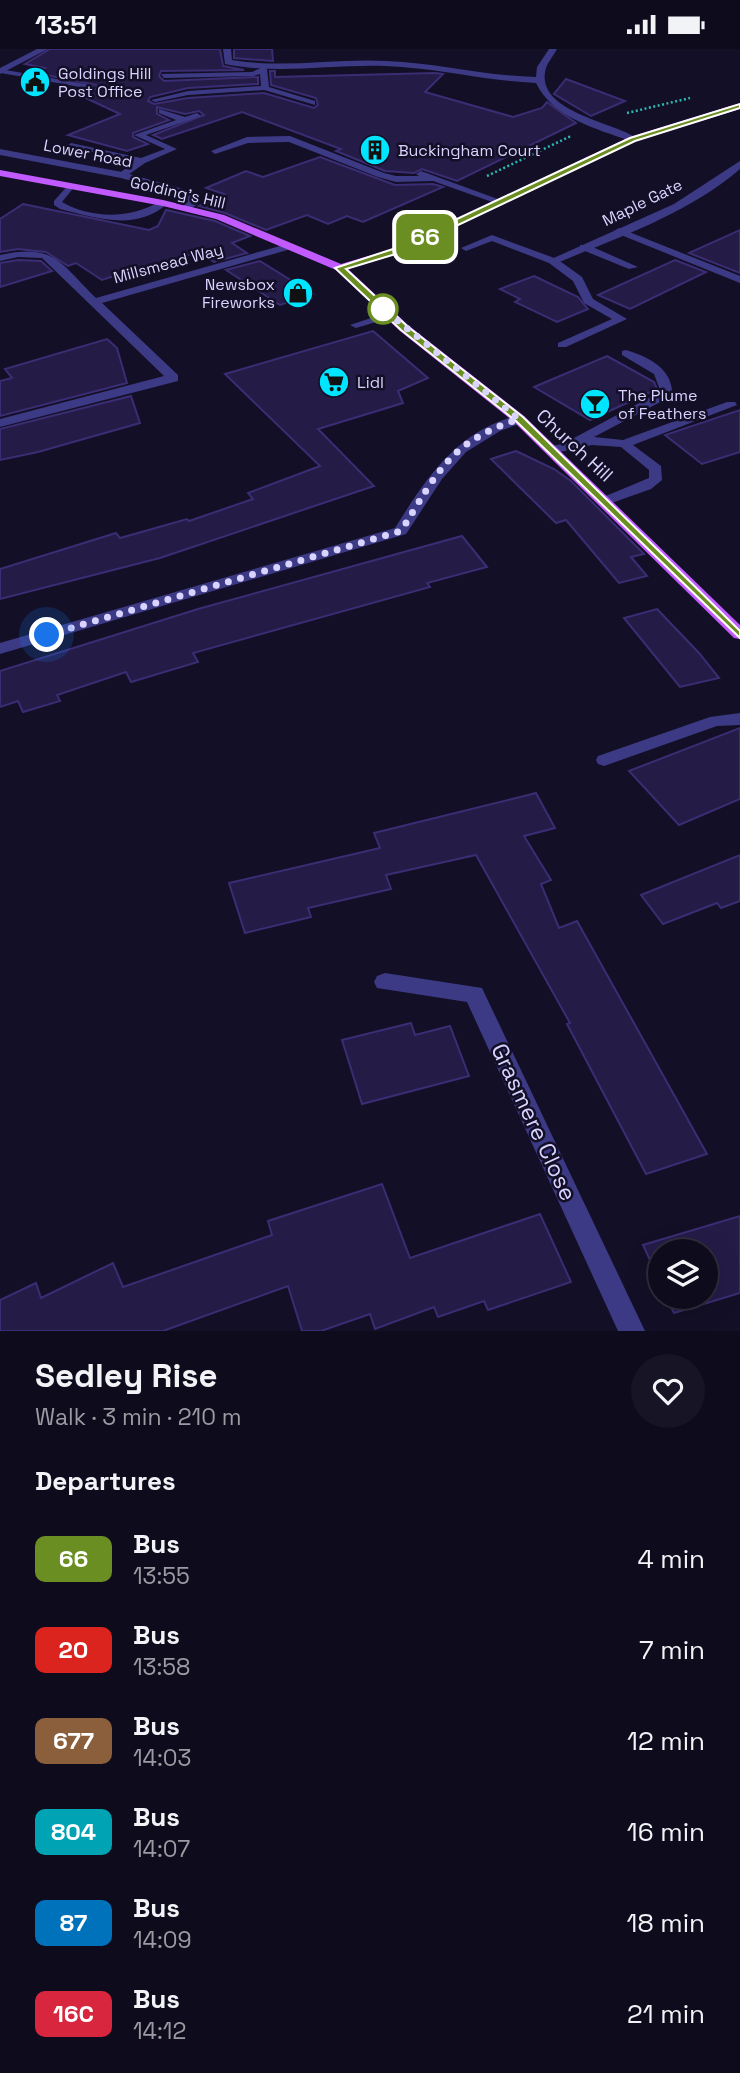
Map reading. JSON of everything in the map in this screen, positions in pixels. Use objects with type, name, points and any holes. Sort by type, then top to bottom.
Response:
[{"type":"main road","points":[[340,268],[396,251],[633,139],[740,106]]},
{"type":"main road","name":"Golding's Hill","points":[[0,173],[185,208],[247,226],[287,247],[340,268]]},
{"type":"main road","name":"Church Hill","points":[[340,268],[389,315],[519,419],[740,634]]},
{"type":"street","points":[[1,71],[44,49]]},
{"type":"street","points":[[227,49],[228,62],[263,69],[385,63],[500,80],[538,80]]},
{"type":"street","points":[[553,49],[540,64],[538,80],[554,106],[633,139]]},
{"type":"street","name":"Lower Road","points":[[0,152],[122,174],[190,194],[194,203],[185,208]]},
{"type":"street","name":"Maple Gate","points":[[553,261],[676,205],[729,176],[740,164]]},
{"type":"street","name":"Millsmead Way","points":[[94,302],[287,247]]},
{"type":"street","points":[[0,258],[18,254],[45,255],[94,302]]},
{"type":"street","name":"Millsmead Way","points":[[0,423],[173,378],[94,302]]},
{"type":"street","points":[[0,649],[401,531],[446,460],[476,437],[519,419]]},
{"type":"street","name":"Grasmere Close","points":[[385,982],[474,994],[632,1331]]},
{"type":"lane","points":[[164,75],[253,74],[263,69],[265,88]]},
{"type":"lane","points":[[1,71],[90,87]]},
{"type":"lane","points":[[155,100],[188,93],[265,88],[312,103]]},
{"type":"lane","points":[[162,111],[184,120]]},
{"type":"lane","points":[[122,174],[142,161],[173,149],[138,135],[197,116]]},
{"type":"lane","points":[[215,151],[247,140],[290,139],[381,175],[396,179],[431,179]]},
{"type":"lane","points":[[71,146],[142,161]]},
{"type":"lane","points":[[417,172],[498,201]]},
{"type":"lane","points":[[70,186],[57,203],[63,207],[122,219],[139,218],[163,203]]},
{"type":"lane","points":[[619,231],[740,280]]},
{"type":"lane","points":[[466,248],[492,238],[553,261],[578,278],[588,301],[621,319],[562,345]]},
{"type":"lane","points":[[584,247],[633,267]]},
{"type":"lane","points":[[356,325],[389,315]]},
{"type":"lane","points":[[573,444],[650,402],[666,390],[664,378],[657,370],[626,353]]},
{"type":"lane","points":[[624,444],[731,405]]},
{"type":"lane","points":[[551,450],[607,440],[624,444],[656,469],[655,479],[646,487],[606,501]]},
{"type":"lane","points":[[604,760],[716,721],[740,719]]},
{"type":"building","points":[[50,49],[220,49],[223,66],[244,70],[161,71],[159,76],[164,81],[258,77],[258,84],[188,88],[150,97],[148,101],[154,104],[188,98],[264,93],[314,108],[318,105],[316,98],[271,85],[270,71],[275,71],[275,77],[435,73],[443,74],[425,92],[513,117],[542,108],[547,102],[576,123],[457,181],[422,169],[414,173],[385,171],[336,151],[341,149],[242,112],[162,139],[153,135],[204,115],[199,111],[185,114],[157,107],[157,114],[169,120],[133,133],[133,137],[148,144],[127,151],[68,135],[120,114],[60,86],[91,92],[97,88],[96,85],[36,73],[45,68],[25,64]]},
{"type":"building","points":[[234,49],[272,49],[273,61],[234,58]]},
{"type":"building","points":[[566,79],[625,101],[591,116],[554,94]]},
{"type":"building","points":[[320,157],[395,185],[433,184],[443,187],[363,222],[347,216],[328,224],[307,215],[266,230],[225,213],[199,206],[224,194],[206,188],[246,171],[263,177]]},
{"type":"building","points":[[23,204],[149,230],[158,226],[166,210],[215,221],[250,236],[232,243],[247,253],[214,262],[198,252],[126,276],[123,273],[102,280],[76,263],[68,266],[46,252],[18,249],[0,252],[0,219]]},
{"type":"building","points":[[740,230],[740,273],[689,253]]},
{"type":"building","points":[[18,260],[41,261],[52,271],[0,287],[0,263]]},
{"type":"building","points":[[675,260],[706,272],[630,309],[598,295]]},
{"type":"building","points":[[260,261],[313,294],[280,305],[226,270]]},
{"type":"building","points":[[534,276],[578,297],[588,309],[557,322],[515,302],[520,299],[500,289]]},
{"type":"building","points":[[373,331],[428,378],[398,391],[403,403],[318,429],[374,486],[160,558],[0,599],[0,569],[116,533],[120,538],[187,519],[189,521],[253,499],[248,493],[320,466],[225,374]]},
{"type":"building","points":[[107,339],[117,348],[127,383],[0,416],[0,381],[12,378],[5,369]]},
{"type":"building","name":"The Plume of Feathers","points":[[607,356],[654,382],[657,389],[590,420],[534,387]]},
{"type":"building","points":[[131,396],[140,423],[0,460],[0,429]]},
{"type":"building","points":[[740,410],[740,452],[702,464],[665,435]]},
{"type":"building","points":[[516,451],[554,469],[571,481],[644,554],[631,557],[647,576],[619,583],[566,520],[556,523],[491,459]]},
{"type":"building","points":[[462,536],[487,567],[427,583],[430,587],[193,653],[198,662],[131,682],[126,672],[57,695],[60,701],[23,712],[18,701],[0,707],[0,671],[198,609]]},
{"type":"building","points":[[657,609],[719,678],[680,687],[624,618]]},
{"type":"building","points":[[740,728],[740,799],[679,825],[629,771]]},
{"type":"building","points":[[536,793],[555,828],[524,836],[551,880],[541,884],[559,928],[577,921],[707,1154],[646,1174],[567,1024],[570,1023],[476,855],[386,875],[391,889],[308,908],[311,917],[245,933],[229,883],[380,848],[374,833]]},
{"type":"building","points":[[740,855],[740,901],[721,908],[717,903],[663,924],[641,895]]},
{"type":"building","points":[[411,1023],[415,1035],[450,1026],[469,1076],[362,1104],[342,1040]]},
{"type":"building","points":[[382,1184],[410,1258],[540,1214],[571,1282],[488,1310],[484,1301],[438,1317],[434,1307],[375,1329],[370,1314],[321,1331],[302,1331],[288,1286],[163,1331],[0,1331],[0,1300],[36,1283],[41,1298],[113,1263],[123,1287],[272,1235],[268,1221]]},
{"type":"building","points":[[740,1216],[740,1293],[718,1300],[718,1239],[663,1239]]},
{"type":"building","points":[[648,1244],[648,1256],[643,1245]]},
{"type":"bus line","name":"66","points":[[740,106],[633,139],[524,188],[396,251],[340,268],[404,328],[519,419],[740,634]]},
{"type":"place","name":"Goldings Hill Post Office","points":[[35,82]]},
{"type":"place","name":"Buckingham Court","points":[[375,150]]},
{"type":"place","name":"Newsbox Fireworks","points":[[298,293]]},
{"type":"place","name":"Lidl","points":[[334,382]]},
{"type":"place","name":"The Plume of Feathers","points":[[595,404]]},
{"type":"route","points":[[47,635],[401,531],[446,460],[476,437],[519,419],[383,309]]}]
